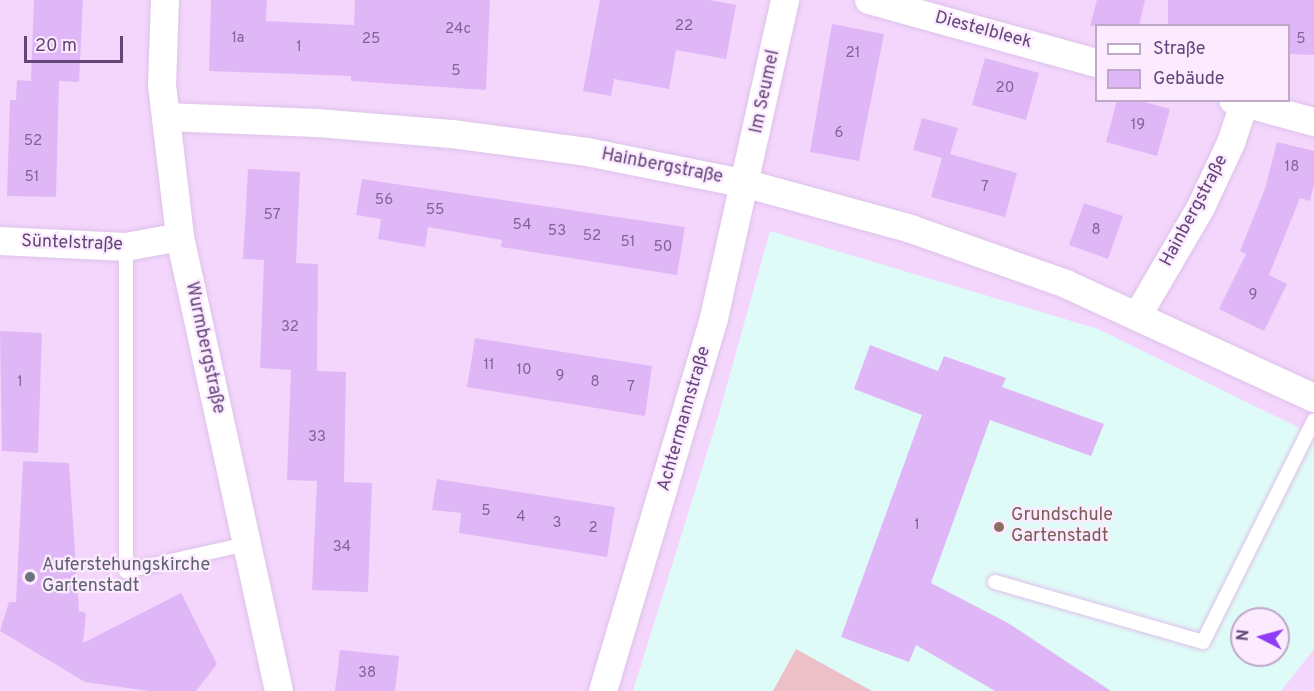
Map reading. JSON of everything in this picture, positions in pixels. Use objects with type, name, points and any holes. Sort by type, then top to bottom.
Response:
[{"type":"street","name":"Wurmbergstraße","points":[[165,0],[162,85],[180,237],[279,691]]},
{"type":"street","name":"Im Seumel","points":[[747,184],[785,0]]},
{"type":"street","name":"Diestelbleek","points":[[869,0],[1095,63]]},
{"type":"street","name":"Hainbergstraße","points":[[1138,315],[1201,207],[1231,143],[1238,102]]},
{"type":"street","points":[[1238,102],[1314,122]]},
{"type":"street","name":"Hainbergstraße","points":[[166,117],[317,123],[475,137],[587,152],[747,184],[911,229],[1066,284],[1138,315],[1314,398]]},
{"type":"street","name":"Achtermannstraße","points":[[603,691],[714,318],[747,184]]},
{"type":"street","name":"Süntelstraße","points":[[0,241],[126,247],[180,237]]},
{"type":"lane","points":[[126,247],[126,572],[247,544]]},
{"type":"lane","points":[[995,582],[1203,642],[1314,420]]},
{"type":"shaded area","points":[[0,0],[1314,0],[1314,688],[1311,691],[0,691]]},
{"type":"shaded area","name":"Grundschule Gartenstadt","points":[[770,231],[1098,329],[1314,435],[1314,649],[1281,691],[633,691],[718,417]]},
{"type":"shaded area","points":[[796,649],[872,691],[773,691]]},
{"type":"building","points":[[34,0],[83,0],[79,82],[59,81],[56,197],[7,196],[10,100],[16,100],[17,80],[31,81]]},
{"type":"building","points":[[211,0],[267,0],[266,21],[354,25],[355,0],[490,0],[486,90],[351,81],[351,76],[209,71]]},
{"type":"building","points":[[600,0],[710,0],[736,5],[726,59],[676,50],[669,89],[614,79],[611,96],[583,91]]},
{"type":"building","points":[[1097,0],[1145,0],[1139,24],[1090,26]]},
{"type":"building","points":[[1168,0],[1314,0],[1314,55],[1290,54],[1290,24],[1168,24]]},
{"type":"building","points":[[832,24],[884,34],[859,161],[810,152]]},
{"type":"building","points":[[985,58],[1039,73],[1026,120],[972,105]]},
{"type":"building","points":[[1116,102],[1144,102],[1170,109],[1157,156],[1106,142]]},
{"type":"building","points":[[922,118],[958,128],[950,154],[1017,173],[1005,217],[931,197],[942,158],[913,150]]},
{"type":"building","points":[[1277,142],[1314,151],[1314,184],[1310,201],[1300,198],[1269,275],[1287,284],[1264,331],[1219,309],[1246,254],[1240,251],[1265,189]]},
{"type":"building","points":[[248,169],[300,172],[296,263],[318,264],[317,371],[346,372],[344,482],[372,483],[368,592],[312,590],[317,481],[287,480],[291,370],[260,368],[264,260],[243,259]]},
{"type":"building","points":[[362,179],[685,227],[677,275],[501,247],[502,240],[428,227],[425,247],[378,239],[381,219],[356,215]]},
{"type":"building","points":[[1084,203],[1123,216],[1108,259],[1069,245]]},
{"type":"building","points":[[0,331],[42,333],[38,453],[2,451]]},
{"type":"building","points":[[475,338],[652,366],[645,416],[467,387]]},
{"type":"building","points":[[870,345],[938,371],[944,356],[1006,378],[1002,387],[1104,424],[1091,456],[990,420],[931,583],[1008,623],[1111,691],[995,691],[916,645],[909,662],[841,637],[922,415],[854,389]]},
{"type":"building","name":"Auferstehungskirche Gartenstadt","points":[[23,461],[69,463],[79,611],[86,613],[83,643],[181,593],[217,664],[196,691],[150,691],[85,682],[0,631],[9,602],[16,602]]},
{"type":"building","points":[[437,479],[615,507],[607,557],[459,533],[461,513],[432,510]]},
{"type":"building","points":[[340,650],[399,656],[395,691],[335,691]]},
{"type":"place","name":"Grundschule Gartenstadt","points":[[999,527]]},
{"type":"place","name":"Auferstehungskirche Gartenstadt","points":[[30,577]]}]
